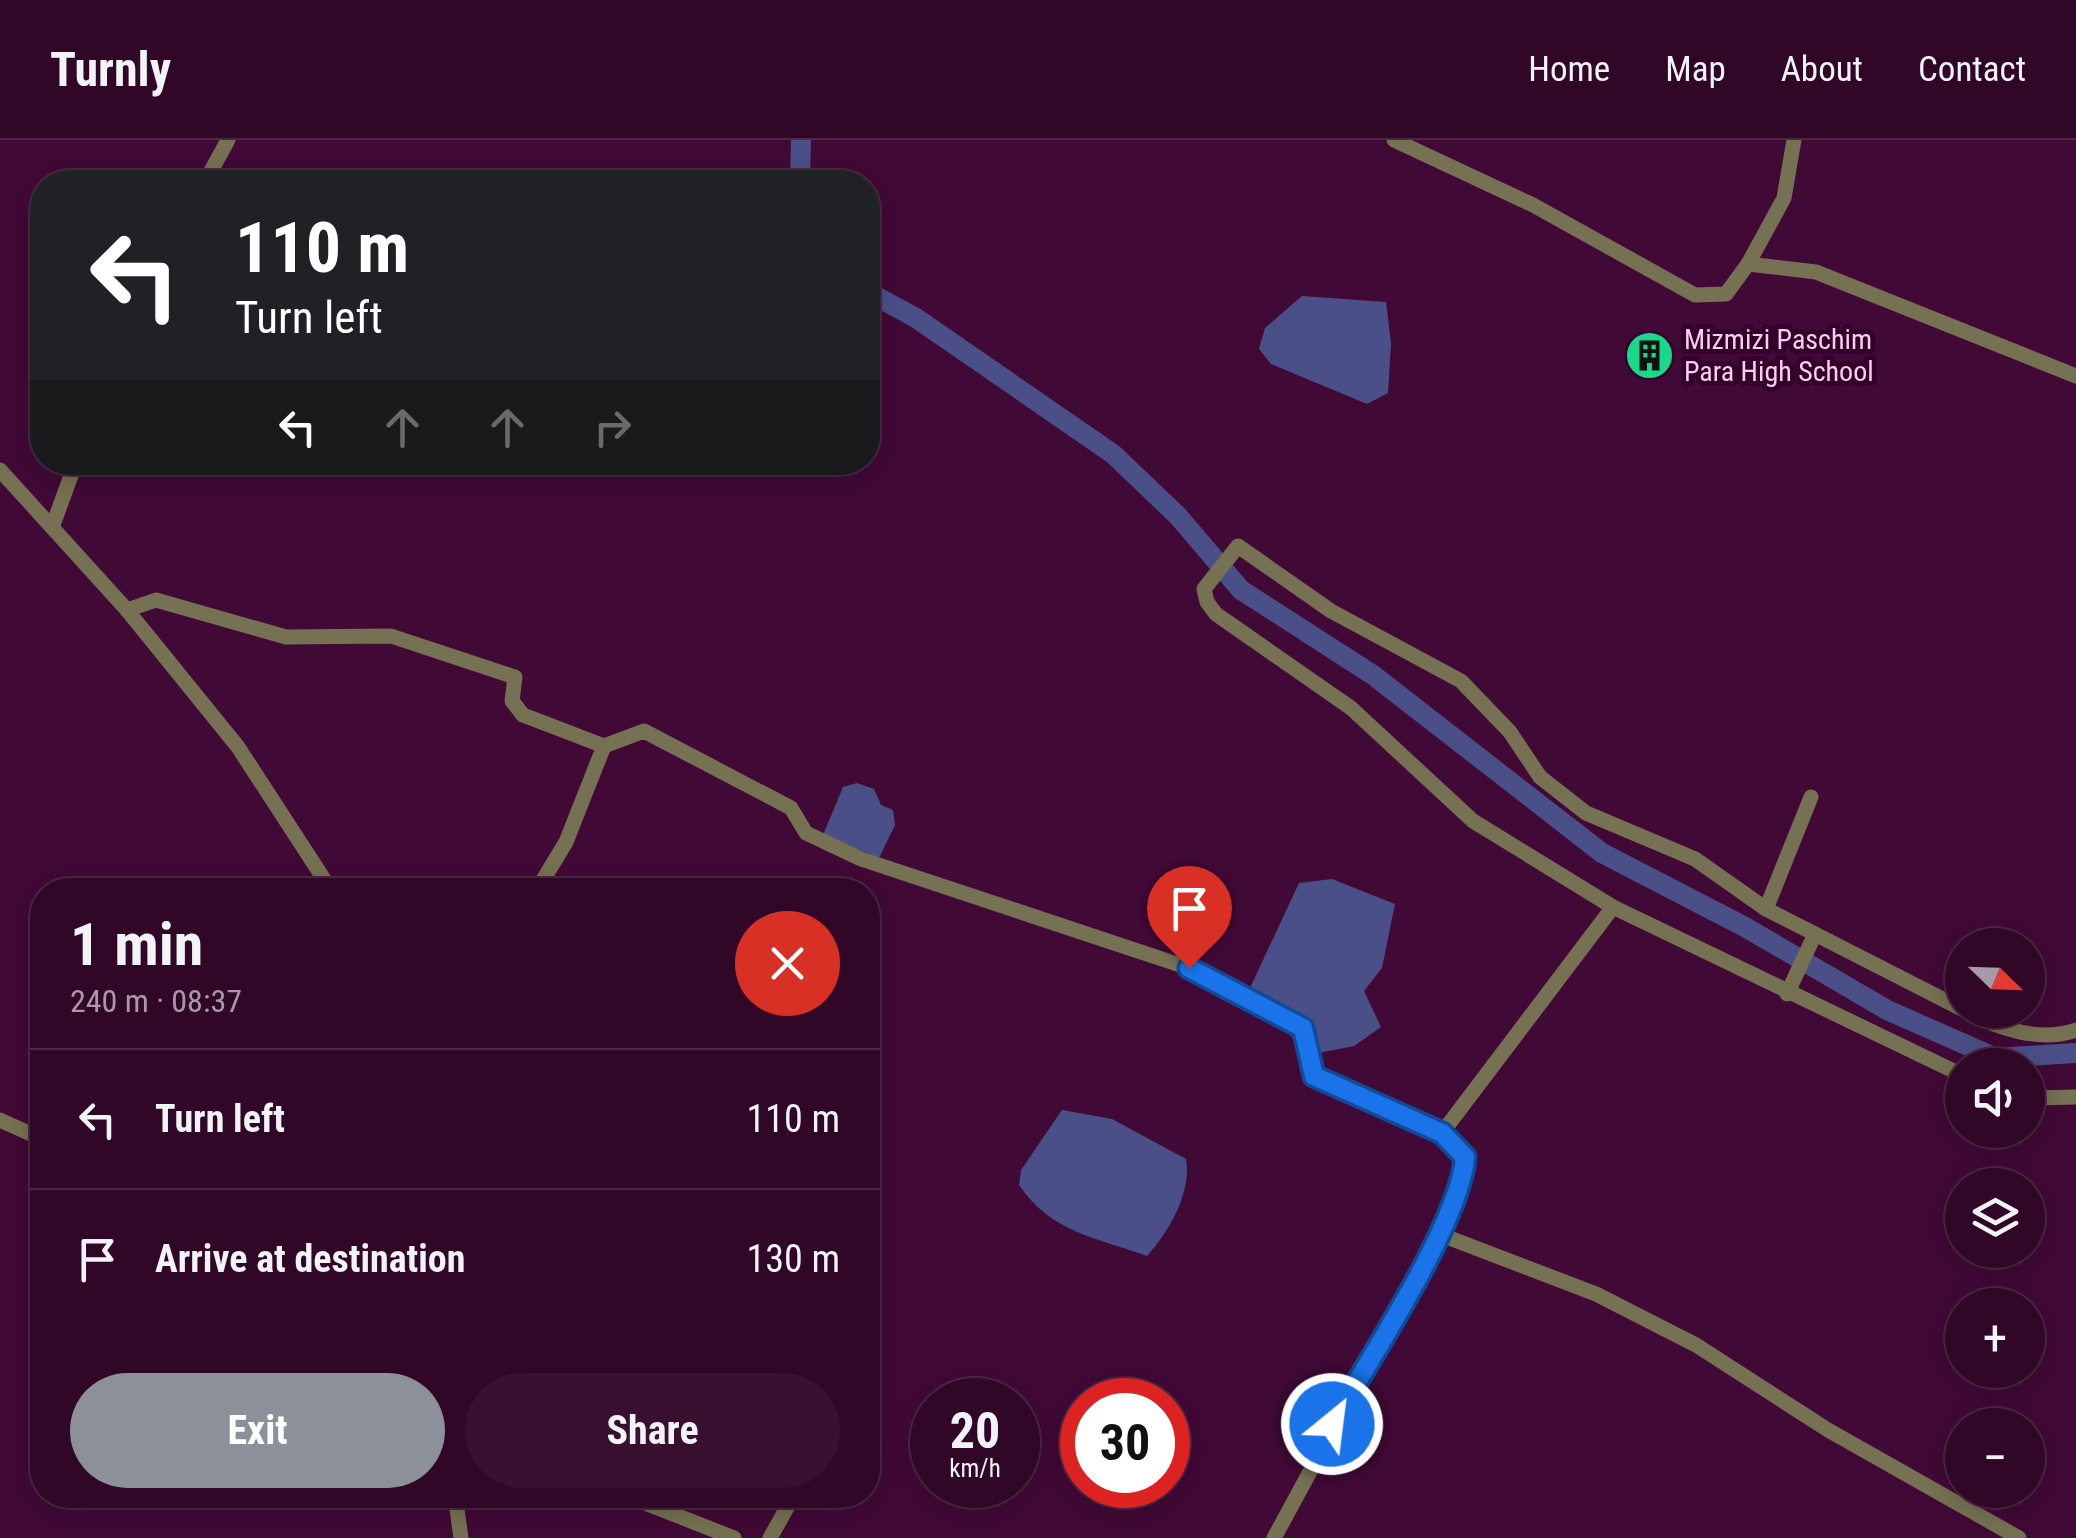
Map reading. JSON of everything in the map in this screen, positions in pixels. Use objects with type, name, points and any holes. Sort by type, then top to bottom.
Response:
[{"type":"street","points":[[212,170],[228,140]]},
{"type":"street","points":[[1394,140],[1532,205],[1695,295],[1726,294],[1748,264],[1784,198],[1794,140]]},
{"type":"street","points":[[1748,264],[1816,272],[2076,376]]},
{"type":"street","points":[[0,470],[127,610],[238,747],[323,878]]},
{"type":"street","points":[[53,525],[71,475]]},
{"type":"street","points":[[1945,1001],[1814,937],[1695,859],[1586,813],[1540,777],[1510,732],[1461,681],[1331,611],[1238,546],[1204,589],[1216,614],[1351,708],[1473,820],[1613,907],[1945,1066]]},
{"type":"street","points":[[127,610],[156,600],[286,637],[391,636],[515,677],[512,701],[522,716],[604,746],[644,731],[791,808],[806,833],[861,860],[1189,968],[1303,1028],[1308,1039],[1309,1066],[1324,1083],[1442,1133],[1465,1157],[1464,1171],[1438,1234],[1274,1538]]},
{"type":"street","points":[[545,878],[566,842],[604,746]]},
{"type":"street","points":[[1766,909],[1811,796]]},
{"type":"street","points":[[1442,1133],[1613,907]]},
{"type":"street","points":[[1790,989],[1814,937]]},
{"type":"street","points":[[2010,1028],[2055,1037],[2076,1030]]},
{"type":"street","points":[[2045,1097],[2076,1096]]},
{"type":"street","points":[[0,1120],[30,1134]]},
{"type":"street","points":[[1438,1234],[1596,1294],[1696,1345],[1828,1430],[2019,1538]]},
{"type":"street","points":[[456,1508],[461,1538]]},
{"type":"street","points":[[657,1508],[734,1538]]},
{"type":"street","points":[[770,1538],[787,1508]]},
{"type":"water","points":[[1302,296],[1386,302],[1391,344],[1388,393],[1367,404],[1271,364],[1259,349],[1265,328]]},
{"type":"water","points":[[857,783],[874,789],[881,805],[893,810],[895,825],[879,858],[823,835],[843,787]]},
{"type":"water","points":[[1332,879],[1395,904],[1382,968],[1364,991],[1381,1027],[1354,1046],[1303,1056],[1279,1023],[1243,1003],[1299,883]]},
{"type":"water","points":[[1062,1110],[1112,1119],[1186,1159],[1186,1185],[1177,1211],[1147,1256],[1060,1224],[1019,1185],[1021,1170]]},
{"type":"waterway","points":[[800,170],[801,140]]},
{"type":"waterway","points":[[880,298],[916,318],[1113,454],[1178,516],[1241,590],[1373,675],[1602,853],[1745,927],[1887,1010],[1996,1058],[2076,1053]]},
{"type":"place","name":"Mizmizi Paschim Para High School","points":[[1649,355]]},
{"type":"route","points":[[1189,968],[1303,1028],[1308,1039],[1309,1066],[1324,1083],[1442,1133],[1465,1157],[1464,1171],[1438,1234],[1332,1424]]}]
